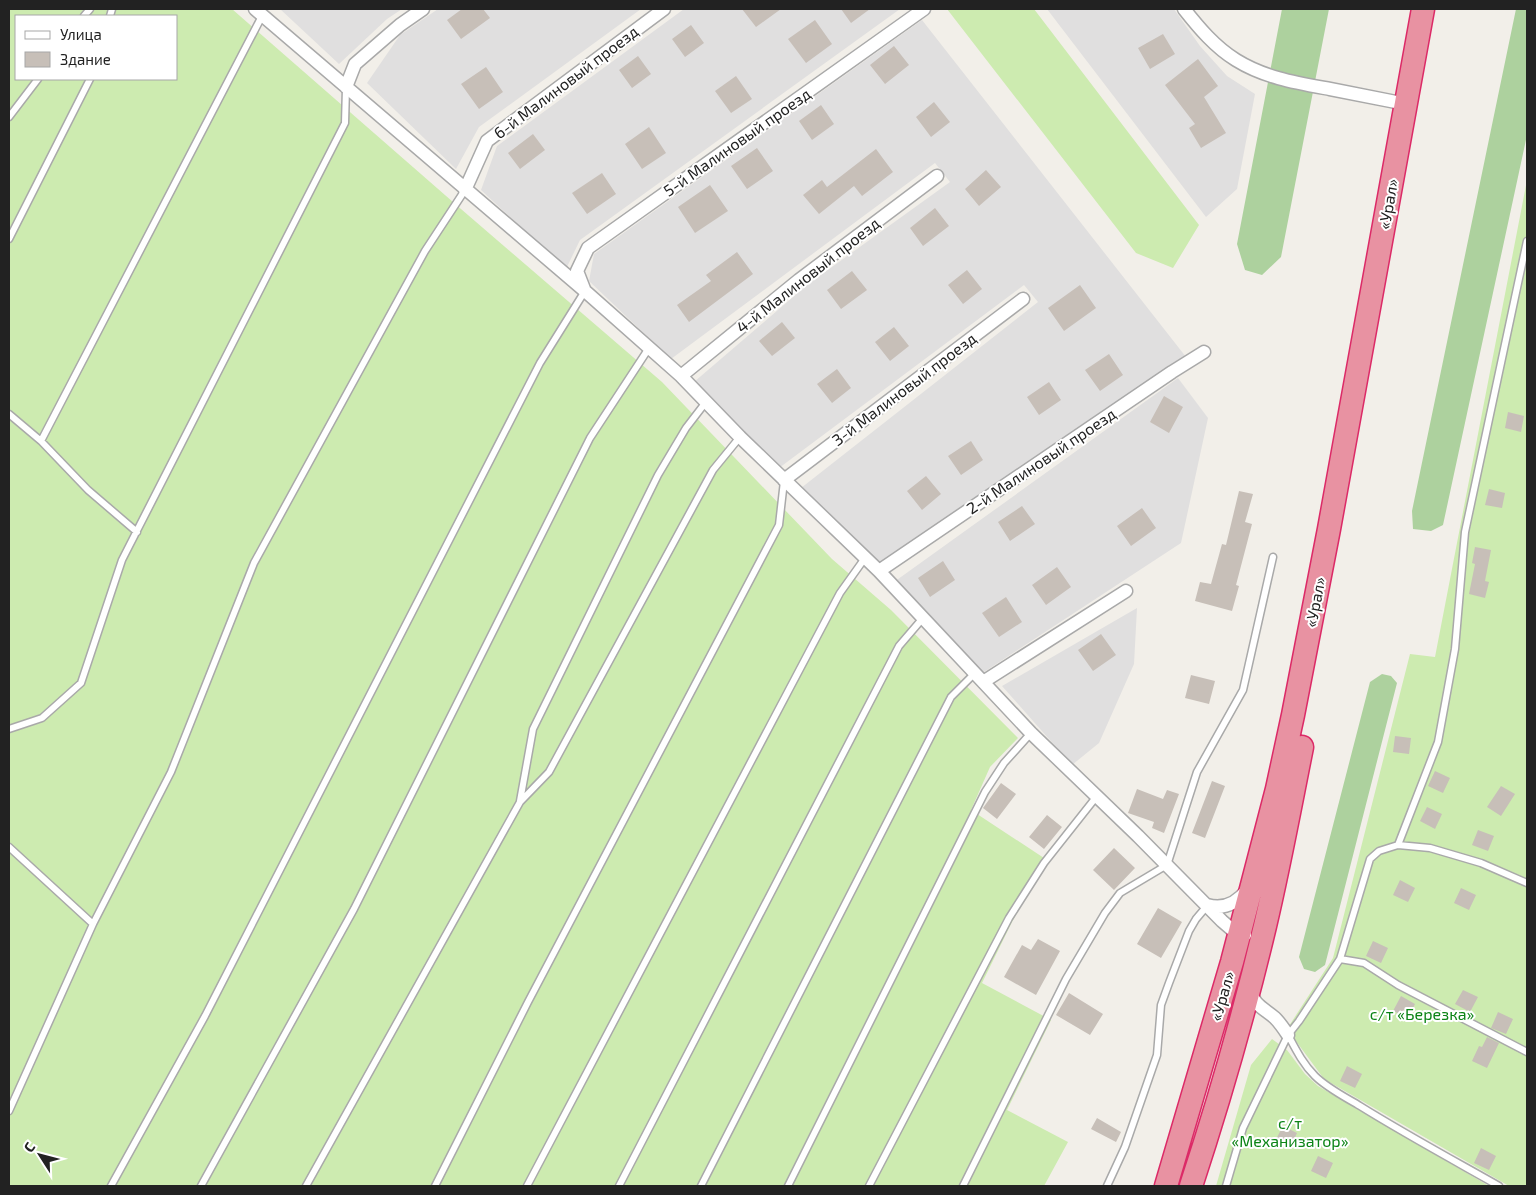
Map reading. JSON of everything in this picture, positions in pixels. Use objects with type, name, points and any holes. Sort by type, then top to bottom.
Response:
[{"type":"highway","name":"«Урал»","points":[[1166,1186],[1230,970],[1277,789],[1329,529],[1423,9]]},
{"type":"highway","name":"«Урал»","points":[[1191,1186],[1250,987],[1262,939],[1344,531],[1439,9]]},
{"type":"street","points":[[346,87],[355,64],[400,25],[423,9]]},
{"type":"street","name":"6-й Малиновый проезд","points":[[465,190],[487,141],[664,9]]},
{"type":"street","name":"5-й Малиновый проезд","points":[[584,291],[577,271],[588,248],[924,9]]},
{"type":"street","points":[[1184,9],[1219,48],[1255,71],[1296,83],[1406,104]]},
{"type":"street","points":[[258,12],[681,376],[740,437],[878,570],[1031,733],[1232,930],[1240,934],[1262,939]]},
{"type":"street","name":"4-й Малиновый проезд","points":[[681,376],[799,280],[937,176]]},
{"type":"street","name":"3-й Малиновый проезд","points":[[784,480],[1024,298]]},
{"type":"street","name":"2-й Малиновый проезд","points":[[878,570],[1204,352]]},
{"type":"street","points":[[979,677],[1126,591]]},
{"type":"street","points":[[1211,909],[1213,907],[1226,906],[1238,900],[1255,877]]},
{"type":"street","points":[[1211,909],[1228,940],[1230,970]]},
{"type":"street","points":[[1250,987],[1254,1001],[1278,1020],[1288,1035]]},
{"type":"street","points":[[1238,1027],[1248,1013],[1256,1010],[1267,1012]]},
{"type":"lane","points":[[41,441],[258,12]]},
{"type":"lane","points":[[9,118],[37,80]]},
{"type":"lane","points":[[9,239],[89,80]]},
{"type":"lane","points":[[9,730],[42,718],[81,683],[122,560],[345,123],[346,87]]},
{"type":"lane","points":[[9,1111],[93,924],[171,772],[254,563],[425,251],[465,190]]},
{"type":"lane","points":[[1398,845],[1438,742],[1454,649],[1465,532],[1527,241]]},
{"type":"lane","points":[[111,1186],[205,1016],[540,363],[584,291]]},
{"type":"lane","points":[[201,1186],[354,909],[590,438],[649,348]]},
{"type":"lane","points":[[520,802],[533,729],[658,475],[686,428],[706,402]]},
{"type":"lane","points":[[9,414],[41,441],[88,490],[137,532]]},
{"type":"lane","points":[[306,1186],[520,802],[549,772],[713,470],[740,437]]},
{"type":"lane","points":[[435,1186],[528,1002],[779,525],[784,480]]},
{"type":"lane","points":[[963,1186],[1066,979],[1105,913],[1120,893],[1167,865],[1197,772],[1243,690],[1273,557]]},
{"type":"lane","points":[[527,1186],[840,593],[865,558]]},
{"type":"lane","points":[[618,1186],[899,646],[923,618]]},
{"type":"lane","points":[[701,1186],[951,698],[979,677]]},
{"type":"lane","points":[[788,1186],[985,792],[1004,763],[1031,733]]},
{"type":"lane","points":[[869,1186],[1009,918],[1044,863],[1097,796]]},
{"type":"lane","points":[[1226,1186],[1243,1128],[1288,1035],[1340,959],[1370,859],[1379,851],[1398,845],[1430,848],[1481,864],[1527,883]]},
{"type":"lane","points":[[9,847],[93,924]]},
{"type":"lane","points":[[1107,1186],[1125,1147],[1157,1055],[1162,1005],[1169,982],[1189,931],[1196,919],[1211,909]]},
{"type":"lane","points":[[1340,959],[1364,963],[1398,985],[1527,1052]]},
{"type":"lane","points":[[1288,1035],[1308,1068],[1325,1084],[1373,1114],[1499,1186]]},
{"type":"shaded area","points":[[280,9],[402,9],[387,19],[339,64]]},
{"type":"shaded area","points":[[438,9],[641,9],[479,127],[456,169],[367,83],[400,35]]},
{"type":"shaded area","points":[[684,9],[900,9],[580,240],[566,269],[481,190],[497,146]]},
{"type":"shaded area","points":[[1047,9],[1174,9],[1200,46],[1227,76],[1255,94],[1237,189],[1206,217]]},
{"type":"shaded area","points":[[922,20],[1186,357],[877,566],[801,488],[1038,302],[1024,285],[779,468],[694,382],[807,285],[950,182],[935,163],[671,359],[589,281],[594,254]]},
{"type":"shaded area","points":[[1178,378],[1208,418],[1181,543],[981,674],[894,582]]},
{"type":"shaded area","points":[[1137,608],[1134,664],[1099,743],[1072,765],[1002,686]]},
{"type":"green space","points":[[9,9],[232,9],[662,382],[832,559],[891,610],[1018,738],[990,767],[971,810],[1047,860],[1012,922],[982,983],[1051,1020],[1007,1110],[1068,1142],[1044,1186],[9,1186]]},
{"type":"green space","points":[[947,9],[1034,9],[1199,225],[1173,268],[1136,253]]},
{"type":"green space","points":[[1282,9],[1329,9],[1281,257],[1262,275],[1245,270],[1237,244]]},
{"type":"green space","points":[[1516,9],[1527,9],[1527,135],[1443,525],[1431,531],[1413,529],[1412,511]]},
{"type":"green space","name":"с/т «Березка»","points":[[1527,180],[1527,1186],[1509,1186],[1324,1079],[1287,1029],[1333,958],[1410,654],[1435,657]]},
{"type":"green space","points":[[1382,674],[1391,676],[1397,683],[1325,965],[1315,972],[1304,969],[1299,957],[1370,682]]},
{"type":"green space","name":"с/т «Механизатор»","points":[[1272,1039],[1287,1050],[1305,1074],[1318,1086],[1489,1186],[1216,1186],[1251,1065]]},
{"type":"building","points":[[462,9],[483,9],[490,18],[461,39],[447,20]]},
{"type":"building","points":[[742,9],[781,9],[756,27]]},
{"type":"building","points":[[841,9],[870,9],[851,23]]},
{"type":"building","points":[[815,20],[832,44],[806,63],[788,39]]},
{"type":"building","points":[[691,25],[704,43],[685,57],[672,39]]},
{"type":"building","points":[[1163,34],[1175,54],[1150,69],[1138,48]]},
{"type":"building","points":[[894,46],[909,65],[885,84],[870,65]]},
{"type":"building","points":[[638,56],[651,74],[632,88],[619,70]]},
{"type":"building","points":[[1198,59],[1218,86],[1204,97],[1226,133],[1201,148],[1189,128],[1195,124],[1165,85]]},
{"type":"building","points":[[486,67],[503,92],[479,109],[461,84]]},
{"type":"building","points":[[736,76],[752,99],[731,113],[715,91]]},
{"type":"building","points":[[934,102],[950,122],[931,137],[916,117]]},
{"type":"building","points":[[821,105],[834,124],[812,140],[799,121]]},
{"type":"building","points":[[649,127],[666,153],[642,169],[625,144]]},
{"type":"building","points":[[533,134],[545,150],[520,169],[508,153]]},
{"type":"building","points":[[757,148],[773,171],[747,189],[731,166]]},
{"type":"building","points":[[876,149],[893,172],[862,196],[854,186],[819,214],[803,195],[822,180],[827,187]]},
{"type":"building","points":[[986,170],[1001,187],[979,206],[965,189]]},
{"type":"building","points":[[602,173],[616,194],[587,214],[572,193]]},
{"type":"building","points":[[710,185],[728,211],[695,233],[678,207]]},
{"type":"building","points":[[935,208],[949,226],[923,246],[910,228]]},
{"type":"building","points":[[737,252],[753,274],[689,322],[677,305],[711,281],[706,275]]},
{"type":"building","points":[[967,270],[982,289],[963,304],[948,285]]},
{"type":"building","points":[[852,271],[867,290],[841,309],[827,290]]},
{"type":"building","points":[[1080,285],[1096,308],[1064,331],[1048,308]]},
{"type":"building","points":[[782,322],[795,338],[772,356],[759,341]]},
{"type":"building","points":[[894,327],[909,346],[890,361],[875,342]]},
{"type":"building","points":[[1109,354],[1123,375],[1100,391],[1085,370]]},
{"type":"building","points":[[837,369],[851,388],[832,403],[817,384]]},
{"type":"building","points":[[1049,382],[1061,400],[1039,415],[1027,397]]},
{"type":"building","points":[[1164,396],[1183,407],[1169,433],[1150,422]]},
{"type":"building","points":[[1508,412],[1524,416],[1521,432],[1505,428]]},
{"type":"building","points":[[971,441],[983,460],[961,475],[948,456]]},
{"type":"building","points":[[926,476],[941,494],[922,510],[907,491]]},
{"type":"building","points":[[1489,489],[1505,493],[1502,508],[1485,505]]},
{"type":"building","points":[[1239,491],[1253,494],[1245,522],[1252,524],[1236,585],[1239,586],[1232,611],[1195,601],[1200,582],[1211,584],[1222,544],[1226,545]]},
{"type":"building","points":[[1022,506],[1035,524],[1010,541],[998,522]]},
{"type":"building","points":[[1142,508],[1156,528],[1131,546],[1117,526]]},
{"type":"building","points":[[1475,547],[1491,550],[1485,581],[1489,582],[1485,598],[1469,594],[1475,564],[1472,563]]},
{"type":"building","points":[[943,561],[955,580],[930,597],[918,578]]},
{"type":"building","points":[[1057,567],[1071,587],[1046,605],[1032,585]]},
{"type":"building","points":[[1006,597],[1022,622],[999,637],[982,613]]},
{"type":"building","points":[[1101,634],[1116,655],[1093,671],[1078,650]]},
{"type":"building","points":[[1191,675],[1215,681],[1209,704],[1185,698]]},
{"type":"building","points":[[1395,736],[1411,738],[1409,754],[1393,752]]},
{"type":"building","points":[[1435,771],[1450,778],[1443,793],[1428,786]]},
{"type":"building","points":[[1212,781],[1225,786],[1205,838],[1192,833]]},
{"type":"building","points":[[1001,783],[1016,794],[997,819],[983,808]]},
{"type":"building","points":[[1501,786],[1515,794],[1501,816],[1487,807]]},
{"type":"building","points":[[1137,789],[1163,799],[1167,790],[1179,794],[1164,833],[1152,828],[1154,822],[1128,813]]},
{"type":"building","points":[[1427,807],[1442,814],[1435,829],[1420,821]]},
{"type":"building","points":[[1047,815],[1062,827],[1044,849],[1029,837]]},
{"type":"building","points":[[1478,830],[1494,836],[1488,851],[1472,845]]},
{"type":"building","points":[[1114,848],[1135,868],[1114,890],[1093,870]]},
{"type":"building","points":[[1400,880],[1415,888],[1408,902],[1393,895]]},
{"type":"building","points":[[1461,888],[1476,895],[1469,910],[1454,903]]},
{"type":"building","points":[[1158,908],[1182,922],[1161,958],[1137,944]]},
{"type":"building","points":[[1038,939],[1060,951],[1036,995],[1004,977],[1022,945],[1031,950]]},
{"type":"building","points":[[1373,941],[1388,948],[1381,963],[1366,956]]},
{"type":"building","points":[[1463,990],[1478,997],[1470,1012],[1455,1004]]},
{"type":"building","points":[[1069,993],[1103,1014],[1090,1035],[1056,1015]]},
{"type":"building","points":[[1401,996],[1415,1004],[1408,1018],[1393,1011]]},
{"type":"building","points":[[1498,1012],[1513,1019],[1506,1034],[1491,1028]]},
{"type":"building","points":[[1487,1037],[1499,1043],[1487,1068],[1472,1061],[1479,1046],[1482,1047]]},
{"type":"building","points":[[1347,1066],[1362,1074],[1355,1088],[1340,1081]]},
{"type":"building","points":[[1097,1118],[1121,1132],[1116,1142],[1091,1129]]},
{"type":"building","points":[[1283,1126],[1297,1133],[1290,1148],[1275,1141]]},
{"type":"building","points":[[1481,1148],[1496,1156],[1489,1170],[1474,1163]]},
{"type":"building","points":[[1318,1156],[1333,1163],[1326,1178],[1311,1171]]}]
